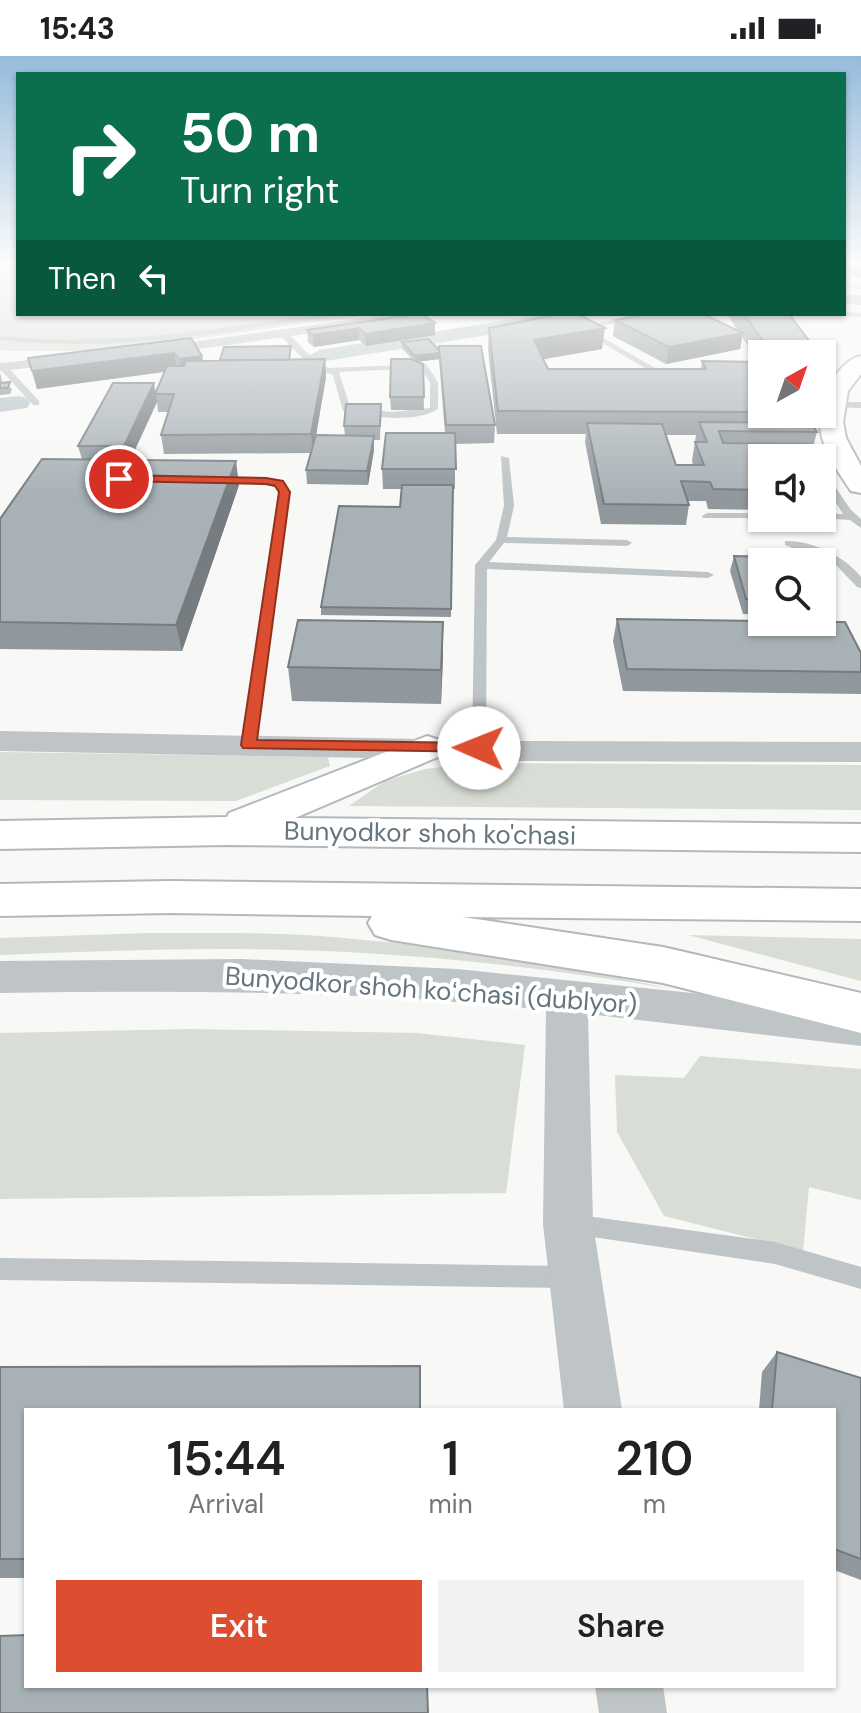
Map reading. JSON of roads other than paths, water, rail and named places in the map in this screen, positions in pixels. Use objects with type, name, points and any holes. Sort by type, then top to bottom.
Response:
[{"type":"main road","points":[[836,390],[861,362]]},
{"type":"main road","points":[[830,428],[850,472],[861,485]]},
{"type":"main road","points":[[226,831],[427,748]]},
{"type":"main road","name":"Bunyodkor shoh ko'chasi","points":[[0,835],[226,831],[861,838]]},
{"type":"main road","points":[[6,903],[170,897],[861,905]]},
{"type":"main road","points":[[170,897],[557,947],[718,977],[861,1013]]},
{"type":"street","points":[[1,364],[77,359],[209,342]]},
{"type":"street","points":[[0,741],[861,752]]},
{"type":"street","name":"Bunyodkor shoh koʻchasi (dublyor)","points":[[0,977],[183,974],[324,977],[567,997],[861,1028]]},
{"type":"street","points":[[567,997],[568,1224],[593,1408]]},
{"type":"street","points":[[629,1688],[633,1713]]},
{"type":"lane","points":[[52,342],[97,346],[143,342]]},
{"type":"lane","points":[[292,342],[314,365],[330,370],[423,366],[434,382],[434,409],[414,413],[346,409],[340,379],[330,370]]},
{"type":"lane","points":[[606,342],[674,382]]},
{"type":"lane","points":[[1,364],[36,403]]},
{"type":"lane","points":[[836,405],[861,405]]},
{"type":"lane","points":[[479,748],[481,565],[501,540],[509,506],[504,458]]},
{"type":"lane","points":[[203,480],[266,481],[279,483],[284,492],[249,745]]},
{"type":"lane","points":[[836,494],[861,525]]},
{"type":"lane","points":[[707,516],[748,516]]},
{"type":"lane","points":[[836,517],[852,517]]},
{"type":"lane","points":[[501,540],[627,543]]},
{"type":"lane","points":[[789,543],[826,554],[852,568],[861,585]]},
{"type":"lane","points":[[481,565],[708,575]]},
{"type":"lane","points":[[568,1224],[775,1253],[861,1278]]},
{"type":"lane","points":[[0,1269],[576,1277]]},
{"type":"waterway","points":[[319,356],[405,342]]},
{"type":"waterway","points":[[0,405],[19,403]]}]
